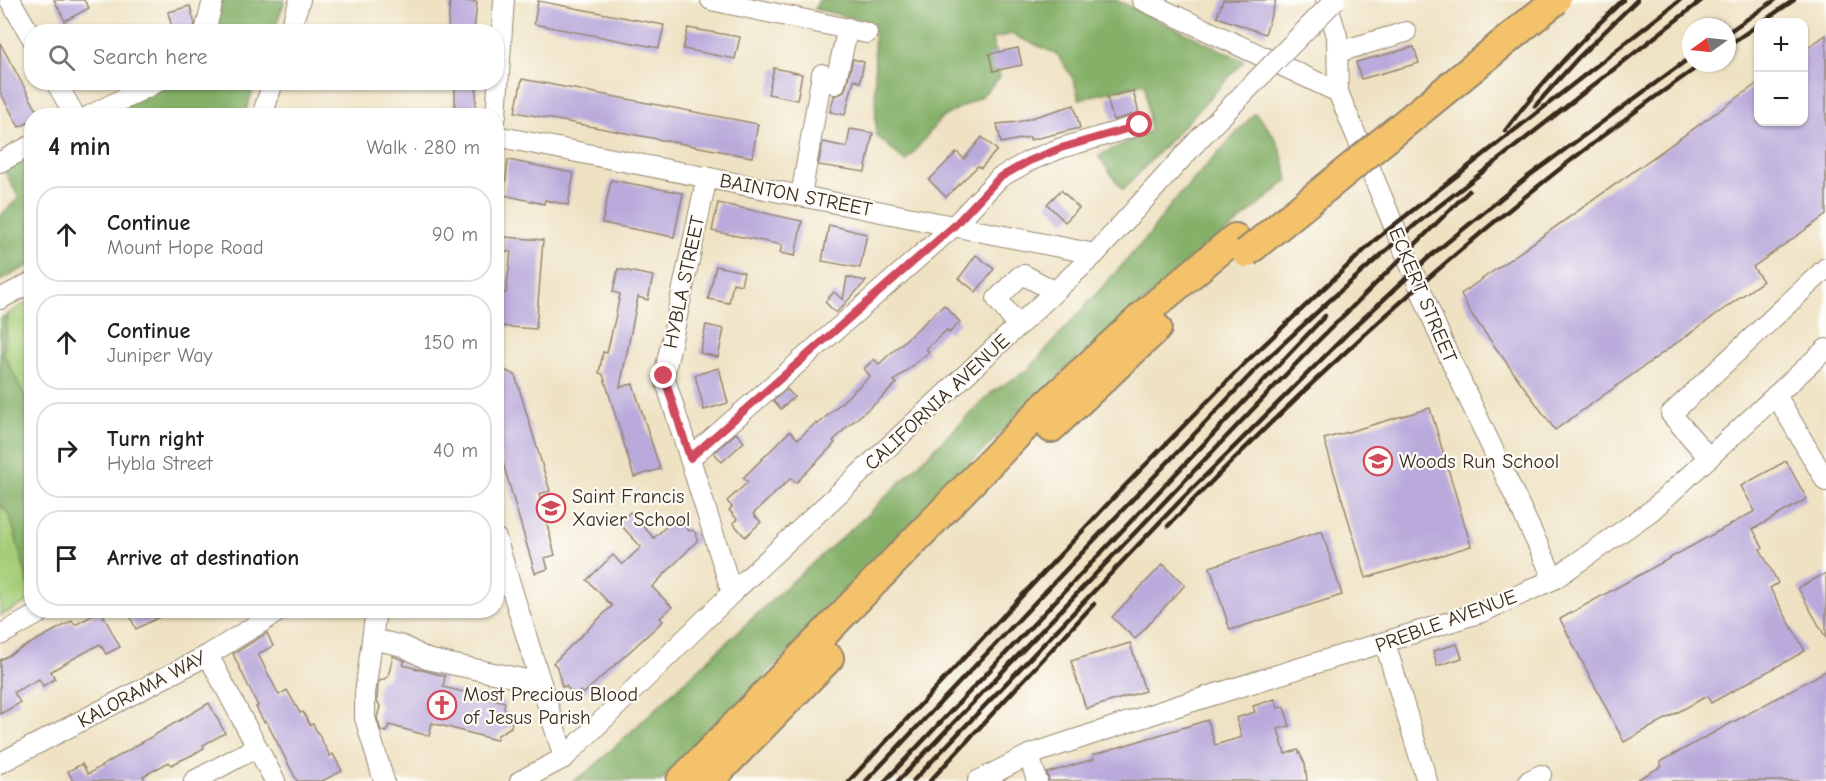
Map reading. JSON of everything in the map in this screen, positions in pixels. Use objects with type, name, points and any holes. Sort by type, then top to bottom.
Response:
[{"type":"highway","points":[[709,781],[1061,418],[1241,246],[1526,0]]},
{"type":"highway","points":[[681,781],[1054,397],[1150,308],[1241,246],[1556,0]]},
{"type":"street","points":[[10,0],[24,24]]},
{"type":"street","points":[[207,24],[213,0]]},
{"type":"street","points":[[292,24],[300,0]]},
{"type":"street","points":[[502,24],[504,0]]},
{"type":"street","points":[[711,0],[857,31],[828,79],[801,196]]},
{"type":"street","points":[[1142,0],[1338,92]]},
{"type":"street","name":"ECKERT STREET","points":[[1326,0],[1337,36],[1338,92],[1453,368],[1554,579]]},
{"type":"street","name":"CALIFORNIA AVENUE","points":[[520,781],[564,758],[732,593],[1095,254],[1200,138],[1335,0]]},
{"type":"street","points":[[1338,52],[1406,32]]},
{"type":"street","points":[[60,90],[71,108]]},
{"type":"street","points":[[105,108],[141,90]]},
{"type":"street","points":[[265,108],[270,90]]},
{"type":"street","points":[[497,108],[498,90]]},
{"type":"street","points":[[690,458],[954,226],[999,178],[1029,161],[1140,125]]},
{"type":"street","name":"BAINTON STREET","points":[[504,138],[1095,254]]},
{"type":"street","points":[[0,162],[24,149]]},
{"type":"street","name":"HYBLA STREET","points":[[707,177],[664,376],[732,593]]},
{"type":"street","points":[[1710,458],[1671,414],[1826,268]]},
{"type":"street","points":[[1017,326],[997,299],[1020,276],[1024,275],[1054,291]]},
{"type":"street","points":[[0,299],[24,286]]},
{"type":"street","name":"PREBLE AVENUE","points":[[978,781],[1029,755],[1173,707],[1482,612],[1554,579],[1651,511],[1826,349]]},
{"type":"street","points":[[1776,395],[1826,481]]},
{"type":"street","points":[[504,564],[564,758]]},
{"type":"street","points":[[0,635],[31,618]]},
{"type":"street","name":"KALORAMA WAY","points":[[0,763],[208,656],[268,618]]},
{"type":"street","points":[[375,618],[365,693],[365,718],[384,781]]},
{"type":"street","points":[[372,639],[403,646],[427,659],[541,683]]},
{"type":"street","points":[[1384,643],[1427,781]]},
{"type":"street","points":[[208,656],[275,781]]},
{"type":"street","points":[[194,781],[257,747]]},
{"type":"street","points":[[1029,755],[1037,781]]},
{"type":"green space","points":[[219,0],[285,0],[276,24],[213,24]]},
{"type":"green space","points":[[819,0],[1116,0],[1244,61],[1123,190],[1098,156],[1150,131],[1145,83],[1079,99],[1074,80],[1057,54],[1011,34],[992,39],[1000,77],[982,96],[941,118],[906,162],[876,135],[874,23],[815,9]]},
{"type":"green space","points":[[154,90],[253,90],[247,108],[119,108]]},
{"type":"green space","points":[[1255,113],[1278,144],[1288,180],[1065,369],[953,480],[714,729],[661,781],[573,781],[590,770],[787,586],[864,518],[992,392],[1028,370],[1150,234],[1172,203]]},
{"type":"green space","points":[[24,155],[24,268],[0,281],[0,216],[19,198],[2,166]]},
{"type":"green space","points":[[24,304],[24,604],[0,616],[0,319]]},
{"type":"green space","points":[[8,315],[4,354],[24,395],[24,567],[10,516],[0,504],[0,319]]},
{"type":"building","points":[[54,0],[84,0],[89,8],[65,21]]},
{"type":"building","points":[[450,0],[477,2],[475,24],[448,24]]},
{"type":"building","points":[[1223,0],[1276,0],[1265,34],[1217,17]]},
{"type":"building","points":[[538,1],[664,25],[659,48],[534,24]]},
{"type":"building","points":[[190,6],[195,24],[171,24],[168,12]]},
{"type":"building","points":[[688,28],[740,37],[735,59],[683,49]]},
{"type":"building","points":[[1826,35],[1826,215],[1753,267],[1763,281],[1555,430],[1470,312],[1461,294],[1754,86],[1754,126],[1808,126],[1808,48]]},
{"type":"building","points":[[0,43],[36,108],[24,108],[24,125],[19,127],[0,92]]},
{"type":"building","points":[[1414,47],[1419,63],[1361,79],[1356,62]]},
{"type":"building","points":[[1018,48],[1022,65],[993,71],[989,54]]},
{"type":"building","points":[[853,59],[864,62],[860,82],[854,80],[845,115],[830,112],[834,96],[843,93],[846,87]]},
{"type":"building","points":[[774,68],[802,74],[797,100],[768,94]]},
{"type":"building","points":[[522,79],[758,124],[752,157],[515,112]]},
{"type":"building","points":[[455,90],[477,90],[475,108],[455,108]]},
{"type":"building","points":[[1133,91],[1139,113],[1113,120],[1107,97]]},
{"type":"building","points":[[1074,105],[1080,128],[1030,140],[1030,137],[1001,143],[997,124],[1018,122]]},
{"type":"building","points":[[850,129],[873,133],[865,172],[818,165],[823,142],[847,147]]},
{"type":"building","points":[[982,137],[997,150],[981,168],[978,166],[946,197],[929,180],[957,152],[964,159]]},
{"type":"building","points":[[508,160],[574,173],[568,205],[545,200],[544,204],[504,195]]},
{"type":"building","points":[[611,180],[683,193],[674,237],[602,223]]},
{"type":"building","points":[[1061,190],[1079,208],[1065,222],[1047,204]]},
{"type":"building","points":[[718,203],[802,221],[795,256],[780,253],[782,245],[712,231]]},
{"type":"building","points":[[829,225],[867,234],[860,268],[822,261]]},
{"type":"building","points":[[505,237],[543,240],[536,329],[504,326],[504,293],[506,293],[511,252],[504,252]]},
{"type":"building","points":[[976,255],[994,269],[976,292],[959,278]]},
{"type":"building","points":[[716,266],[744,272],[741,285],[733,283],[729,303],[708,299]]},
{"type":"building","points":[[618,269],[653,276],[648,300],[638,297],[620,387],[633,384],[660,469],[634,477],[603,374],[599,373],[603,352],[607,353],[620,294],[613,292]]},
{"type":"building","points":[[847,277],[866,281],[836,313],[825,302],[834,292],[843,300]]},
{"type":"building","points":[[944,305],[960,322],[949,333],[947,330],[926,349],[929,352],[894,381],[897,383],[848,426],[833,441],[835,443],[796,483],[791,478],[753,514],[761,522],[745,537],[733,523],[737,519],[729,510],[732,507],[727,501],[748,482],[743,478],[790,431],[798,439],[816,423],[817,425],[870,376],[864,369],[874,359],[879,364]]},
{"type":"building","points":[[706,325],[724,329],[718,357],[700,353]]},
{"type":"building","points":[[719,368],[728,403],[704,410],[695,375]]},
{"type":"building","points":[[504,370],[515,375],[550,491],[539,494],[555,555],[545,558],[548,569],[535,573],[504,466]]},
{"type":"building","points":[[787,389],[794,397],[781,409],[773,401]]},
{"type":"building","points":[[1430,408],[1471,546],[1366,578],[1324,439]]},
{"type":"building","points":[[736,433],[744,442],[722,462],[714,453]]},
{"type":"building","points":[[1786,461],[1807,499],[1753,529],[1763,548],[1760,549],[1778,583],[1770,588],[1805,651],[1711,703],[1707,696],[1624,742],[1560,619],[1755,511],[1741,486]]},
{"type":"building","points":[[630,512],[654,538],[676,517],[689,531],[693,530],[697,535],[697,541],[652,587],[672,607],[660,618],[663,621],[583,694],[580,691],[575,696],[566,686],[562,687],[557,667],[553,663],[612,606],[587,580],[613,555],[622,565],[641,547],[619,523]]},
{"type":"building","points":[[1322,531],[1342,595],[1230,630],[1210,567]]},
{"type":"building","points":[[1163,564],[1185,585],[1135,639],[1112,617]]},
{"type":"building","points":[[1826,573],[1826,638],[1798,588]]},
{"type":"building","points":[[88,618],[105,618],[120,647],[106,654],[100,644],[51,671],[55,679],[43,686],[39,679],[14,692],[20,703],[0,714],[0,660],[72,621],[75,625]]},
{"type":"building","points":[[131,618],[157,618],[136,629]]},
{"type":"building","points":[[267,633],[273,646],[258,654],[279,695],[287,690],[300,713],[303,712],[310,725],[313,724],[330,756],[333,754],[342,771],[322,781],[297,781],[266,721],[264,722],[256,707],[258,706],[233,654]]},
{"type":"building","points":[[1130,643],[1145,691],[1086,709],[1071,661]]},
{"type":"building","points":[[1457,644],[1462,658],[1437,666],[1433,651]]},
{"type":"building","name":"Most Precious Blood of Jesus Parish","points":[[393,656],[405,661],[403,665],[445,676],[443,687],[505,702],[504,708],[512,722],[511,727],[498,735],[496,740],[432,723],[429,736],[389,725],[387,732],[381,731],[377,718],[380,706],[377,701],[378,682],[388,677]]},
{"type":"building","points":[[1826,671],[1826,781],[1635,781],[1662,766],[1660,762]]},
{"type":"building","points":[[1275,699],[1278,708],[1284,707],[1290,726],[1278,729],[1285,754],[1298,750],[1305,764],[1307,781],[1049,781],[1047,773],[1094,759],[1093,755],[1208,720],[1215,745],[1242,737],[1236,718],[1255,712],[1253,706]]},
{"type":"building","points":[[209,703],[225,733],[203,745],[204,748],[192,755],[171,765],[169,762],[143,776],[145,781],[73,781],[68,771],[82,764],[88,774]]},
{"type":"railway","points":[[1505,131],[1561,63],[1623,0]]},
{"type":"railway","points":[[1535,106],[1578,58],[1637,0]]},
{"type":"railway","points":[[849,781],[1116,495],[1246,362],[1375,240],[1680,0]]},
{"type":"railway","points":[[866,781],[1256,369],[1415,225],[1702,0]]},
{"type":"railway","points":[[1736,27],[1775,0]]},
{"type":"railway","points":[[1768,18],[1794,0]]},
{"type":"railway","points":[[1736,40],[1754,28]]},
{"type":"railway","points":[[913,781],[1180,501],[1349,332],[1428,258],[1526,178],[1682,64]]},
{"type":"railway","points":[[1168,526],[1293,401],[1424,281],[1561,168],[1690,72]]},
{"type":"railway","points":[[898,781],[1315,344],[1469,191]]},
{"type":"railway","points":[[885,781],[1325,316]]},
{"type":"railway","points":[[930,781],[1094,604]]},
{"type":"place","name":"Woods Run School","points":[[1378,461]]},
{"type":"place","name":"Saint Francis Xavier School","points":[[551,508]]},
{"type":"place","name":"Most Precious Blood of Jesus Parish","points":[[442,705]]},
{"type":"route","points":[[664,376],[690,458],[954,226],[999,178],[1029,161],[1061,148],[1140,125]]}]
